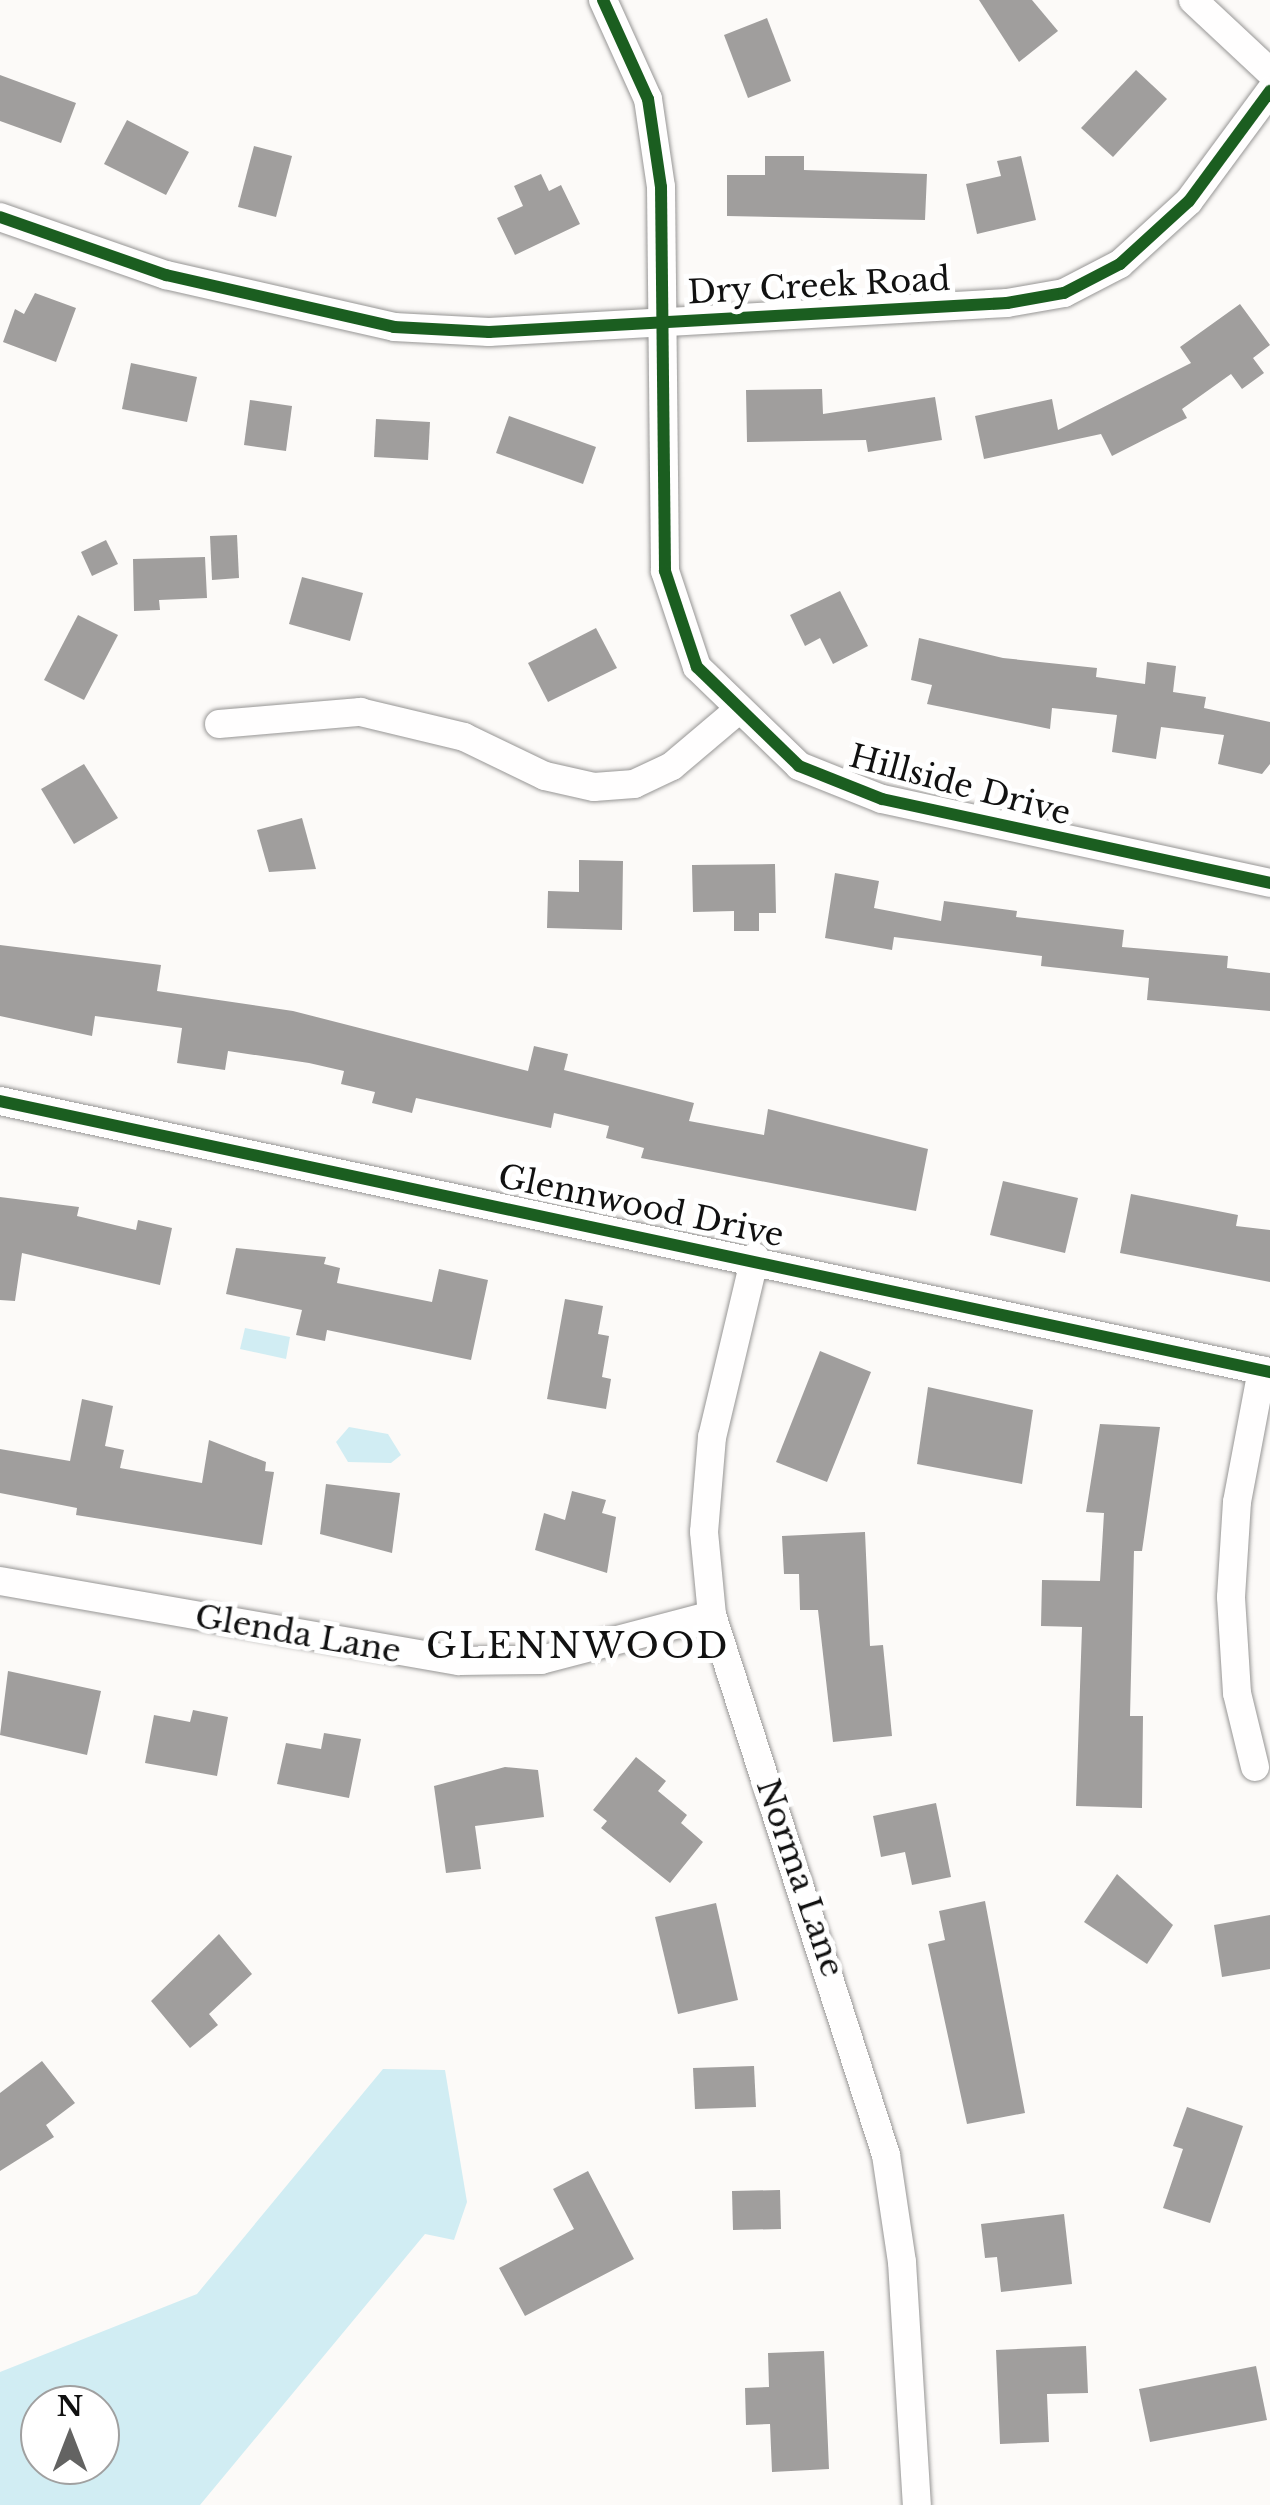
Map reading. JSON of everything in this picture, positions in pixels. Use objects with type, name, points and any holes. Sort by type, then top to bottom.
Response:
[{"type":"street","name":"Hillside Drive","points":[[603,0],[648,99],[661,187],[666,323],[665,571],[696,667],[736,712],[800,766],[882,799],[1270,883]]},
{"type":"street","points":[[1193,0],[1270,72]]},
{"type":"street","name":"Dry Creek Road","points":[[0,216],[166,275],[394,327],[490,332],[1006,303],[1064,293],[1120,264],[1189,201],[1270,91]]},
{"type":"street","points":[[219,724],[360,712],[464,736],[545,776],[594,787],[634,784],[672,766],[736,712]]},
{"type":"street","name":"Glennwood Drive","points":[[0,1101],[755,1257],[1266,1371]]},
{"type":"street","name":"Norma Lane","points":[[755,1257],[712,1437],[704,1532],[712,1615],[886,2156],[902,2262],[916,2505]]},
{"type":"street","points":[[1255,1768],[1238,1692],[1231,1597],[1237,1502],[1266,1371]]},
{"type":"street","name":"Glenda Lane","points":[[0,1581],[459,1661],[540,1660],[712,1615]]},
{"type":"water","points":[[245,1328],[290,1337],[286,1359],[240,1349]]},
{"type":"water","points":[[349,1427],[388,1434],[401,1455],[391,1463],[348,1462],[336,1442]]},
{"type":"water","points":[[383,2069],[445,2070],[467,2202],[454,2240],[425,2234],[200,2505],[0,2505],[0,2372],[197,2294]]},
{"type":"building","points":[[979,0],[1032,0],[1058,31],[1019,62]]},
{"type":"building","points":[[767,18],[791,81],[748,98],[724,35]]},
{"type":"building","points":[[1136,70],[1167,99],[1113,157],[1081,128]]},
{"type":"building","points":[[0,75],[76,103],[61,143],[0,121]]},
{"type":"building","points":[[127,120],[189,152],[166,195],[104,164]]},
{"type":"building","points":[[254,146],[292,156],[276,217],[238,207]]},
{"type":"building","points":[[765,156],[804,156],[804,170],[927,174],[925,220],[727,216],[727,175],[765,175]]},
{"type":"building","points":[[1021,156],[1036,220],[977,234],[966,184],[1001,176],[997,161]]},
{"type":"building","points":[[541,174],[549,191],[561,185],[580,224],[515,255],[497,218],[523,206],[514,186]]},
{"type":"building","points":[[35,293],[76,308],[56,362],[3,342],[15,309],[24,314]]},
{"type":"building","points":[[1240,304],[1270,345],[1253,358],[1264,373],[1242,389],[1231,374],[1182,409],[1187,418],[1112,456],[1101,434],[984,459],[975,416],[1052,399],[1058,430],[1191,363],[1180,347]]},
{"type":"building","points":[[131,363],[197,377],[187,422],[122,409]]},
{"type":"building","points":[[822,389],[823,414],[935,397],[942,440],[868,452],[866,440],[747,442],[746,390]]},
{"type":"building","points":[[250,400],[292,406],[286,451],[244,445]]},
{"type":"building","points":[[509,416],[596,447],[583,484],[496,453]]},
{"type":"building","points":[[376,419],[430,422],[428,460],[374,457]]},
{"type":"building","points":[[237,535],[239,578],[212,580],[210,536]]},
{"type":"building","points":[[106,540],[118,564],[92,576],[81,552]]},
{"type":"building","points":[[205,557],[207,598],[159,600],[160,610],[134,611],[133,559]]},
{"type":"building","points":[[302,577],[363,593],[350,641],[289,624]]},
{"type":"building","points":[[840,591],[868,646],[833,664],[820,638],[805,646],[790,615]]},
{"type":"building","points":[[78,615],[118,635],[84,700],[44,680]]},
{"type":"building","points":[[596,628],[617,668],[548,702],[528,663]]},
{"type":"building","points":[[919,638],[1003,658],[1097,668],[1096,677],[1145,684],[1147,662],[1176,666],[1173,692],[1206,697],[1204,708],[1270,722],[1270,764],[1262,774],[1218,764],[1224,735],[1161,727],[1156,759],[1112,752],[1117,715],[1052,708],[1050,729],[927,704],[932,685],[911,680]]},
{"type":"building","points":[[84,764],[118,818],[74,844],[41,789]]},
{"type":"building","points":[[302,818],[316,869],[269,872],[257,830]]},
{"type":"building","points":[[579,860],[623,861],[622,930],[547,928],[548,891],[579,892]]},
{"type":"building","points":[[775,864],[776,913],[759,913],[759,931],[734,931],[734,911],[693,912],[692,865]]},
{"type":"building","points":[[835,873],[879,881],[874,908],[941,921],[944,901],[1017,911],[1016,917],[1124,930],[1122,947],[1228,956],[1227,968],[1270,973],[1270,1011],[1147,1000],[1149,978],[1041,966],[1042,956],[894,937],[892,950],[825,938]]},
{"type":"building","points":[[0,945],[161,965],[157,991],[293,1011],[528,1071],[534,1046],[568,1054],[564,1070],[694,1103],[689,1121],[764,1135],[768,1109],[928,1149],[916,1211],[641,1158],[644,1148],[606,1138],[609,1126],[554,1113],[551,1128],[416,1098],[412,1113],[372,1103],[375,1092],[341,1084],[344,1071],[309,1063],[228,1051],[225,1070],[177,1063],[182,1028],[95,1016],[92,1036],[0,1016]]},
{"type":"building","points":[[1003,1181],[1078,1198],[1065,1253],[990,1235]]},
{"type":"building","points":[[1131,1194],[1238,1215],[1236,1226],[1270,1230],[1270,1282],[1120,1253]]},
{"type":"building","points":[[0,1197],[79,1207],[77,1216],[136,1230],[138,1220],[172,1228],[160,1285],[22,1253],[15,1301],[0,1300]]},
{"type":"building","points":[[236,1248],[326,1257],[324,1264],[340,1268],[337,1283],[432,1302],[439,1269],[488,1280],[471,1360],[327,1330],[325,1341],[296,1335],[302,1310],[226,1294]]},
{"type":"building","points":[[565,1299],[603,1306],[598,1334],[609,1336],[602,1377],[611,1379],[606,1409],[547,1399]]},
{"type":"building","points":[[820,1351],[871,1372],[827,1482],[776,1462]]},
{"type":"building","points":[[928,1387],[1033,1410],[1022,1484],[917,1464]]},
{"type":"building","points":[[82,1399],[113,1406],[105,1446],[124,1450],[120,1468],[202,1483],[209,1440],[266,1462],[265,1471],[274,1472],[262,1545],[76,1515],[77,1508],[0,1493],[0,1449],[70,1461]]},
{"type":"building","points":[[1100,1424],[1160,1427],[1142,1551],[1134,1551],[1130,1716],[1143,1716],[1142,1808],[1076,1806],[1082,1627],[1041,1626],[1042,1580],[1100,1581],[1104,1513],[1086,1512]]},
{"type":"building","points":[[326,1484],[400,1493],[392,1553],[320,1534]]},
{"type":"building","points":[[572,1491],[606,1500],[602,1513],[616,1517],[607,1573],[535,1550],[544,1513],[565,1520]]},
{"type":"building","points":[[865,1532],[870,1646],[883,1645],[892,1736],[833,1742],[818,1610],[800,1610],[799,1574],[784,1574],[782,1536]]},
{"type":"building","points":[[8,1671],[101,1691],[87,1755],[0,1735]]},
{"type":"building","points":[[193,1710],[228,1717],[217,1776],[145,1763],[154,1715],[190,1722]]},
{"type":"building","points":[[324,1733],[361,1739],[349,1798],[277,1784],[286,1743],[321,1749]]},
{"type":"building","points":[[636,1757],[666,1781],[658,1791],[687,1815],[681,1823],[703,1842],[670,1883],[601,1828],[607,1821],[593,1810]]},
{"type":"building","points":[[505,1767],[538,1770],[544,1817],[475,1826],[481,1869],[446,1873],[434,1786]]},
{"type":"building","points":[[936,1803],[951,1877],[912,1885],[905,1852],[881,1857],[873,1816]]},
{"type":"building","points":[[1117,1874],[1173,1925],[1147,1964],[1084,1922]]},
{"type":"building","points":[[985,1901],[1025,2113],[967,2124],[928,1944],[945,1940],[939,1911]]},
{"type":"building","points":[[716,1903],[738,2000],[678,2014],[655,1917]]},
{"type":"building","points":[[1270,1915],[1270,1969],[1222,1977],[1214,1925]]},
{"type":"building","points":[[219,1934],[252,1974],[209,2014],[218,2025],[190,2048],[151,2001]]},
{"type":"building","points":[[42,2061],[75,2103],[46,2125],[54,2137],[0,2171],[0,2093]]},
{"type":"building","points":[[754,2066],[756,2107],[695,2109],[693,2068]]},
{"type":"building","points":[[1187,2107],[1243,2126],[1210,2223],[1163,2208],[1183,2149],[1173,2146]]},
{"type":"building","points":[[588,2171],[634,2259],[525,2316],[499,2268],[574,2229],[553,2189]]},
{"type":"building","points":[[780,2190],[781,2229],[733,2230],[732,2191]]},
{"type":"building","points":[[1064,2214],[1072,2284],[1001,2292],[997,2257],[985,2258],[981,2224]]},
{"type":"building","points":[[1086,2346],[1088,2393],[1047,2394],[1049,2442],[1000,2444],[996,2350]]},
{"type":"building","points":[[824,2351],[829,2469],[772,2472],[770,2424],[746,2425],[745,2388],[769,2387],[768,2353]]},
{"type":"building","points":[[1256,2366],[1267,2420],[1150,2442],[1139,2389]]},
{"type":"cycle path","points":[[603,0],[648,99],[661,187],[665,571],[697,667],[799,766],[882,799],[1270,883]]},
{"type":"cycle path","points":[[0,217],[166,275],[394,327],[489,332],[1007,303],[1064,293],[1120,264],[1189,201],[1270,91]]},
{"type":"cycle path","points":[[0,1101],[1270,1372]]},
{"type":"district","name":"GLENNWOOD","points":[[578,1646]]}]
